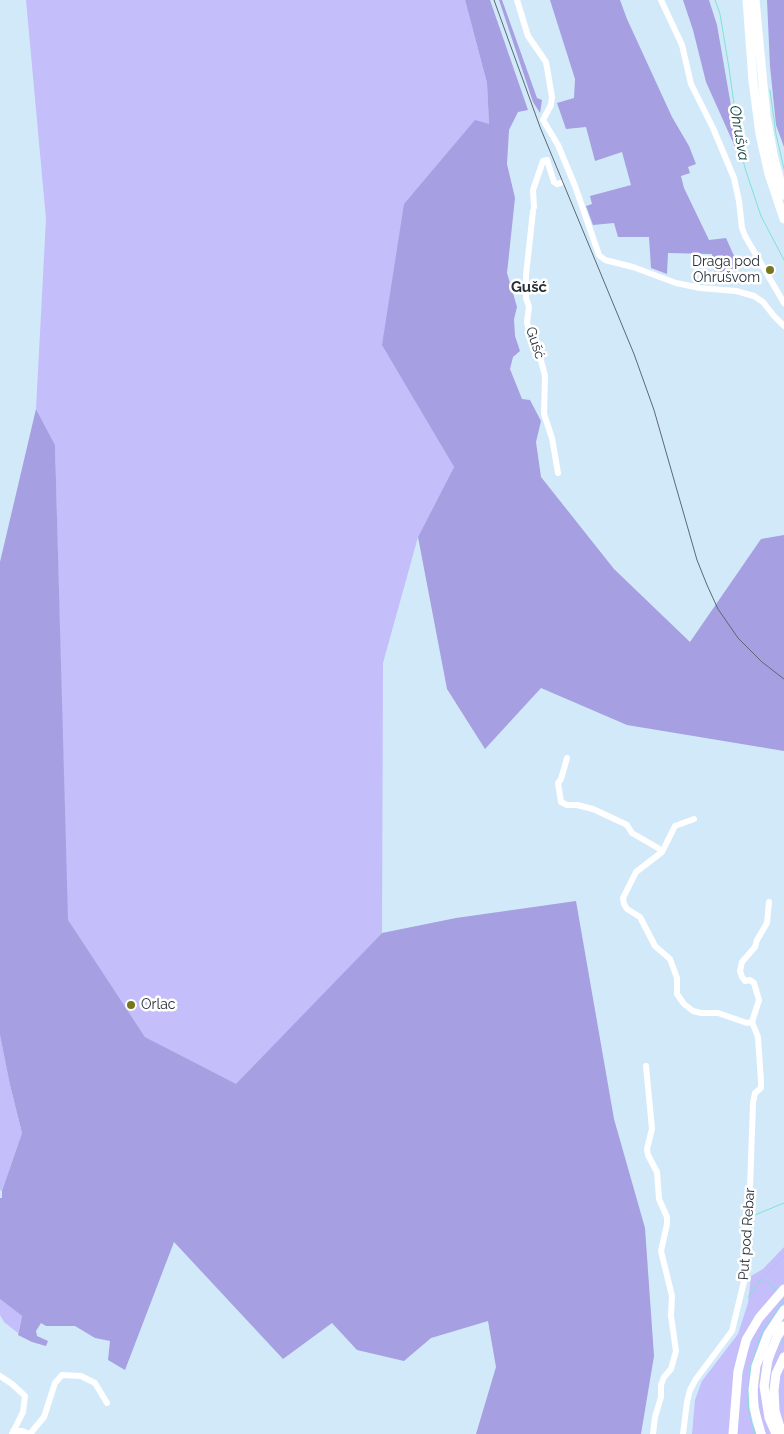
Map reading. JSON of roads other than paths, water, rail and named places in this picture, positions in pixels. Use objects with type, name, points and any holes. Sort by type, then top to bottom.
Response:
[{"type":"highway","points":[[741,0],[756,132],[765,174],[780,193]]},
{"type":"highway","points":[[747,0],[753,81],[758,118],[764,152],[780,193]]},
{"type":"highway","points":[[755,0],[766,116],[784,219]]},
{"type":"highway","points":[[760,0],[767,95],[772,132],[782,175],[780,193]]},
{"type":"highway","points":[[733,1434],[737,1380],[746,1340],[759,1318],[784,1290]]},
{"type":"highway","points":[[761,1434],[754,1408],[756,1366],[768,1334],[784,1310]]},
{"type":"highway","points":[[776,1434],[766,1406],[765,1378],[772,1348],[784,1326]]},
{"type":"highway","points":[[782,1434],[775,1411],[774,1390],[776,1374],[784,1357]]},
{"type":"street","points":[[518,0],[528,36],[546,62],[552,97],[543,120],[558,145],[566,181],[587,216],[595,247],[602,258],[634,267],[676,283],[750,294],[763,302],[774,317],[784,326]]},
{"type":"street","points":[[661,0],[682,45],[691,84],[713,128],[734,178],[745,236],[784,303]]},
{"type":"street","name":"Gušć","points":[[558,473],[552,438],[544,414],[546,381],[544,368],[529,332],[527,322],[529,307],[526,298],[526,275],[534,209],[534,184],[543,161],[547,160],[555,184],[566,181]]},
{"type":"street","points":[[567,758],[558,783],[561,802],[567,806],[577,805],[594,809],[623,823],[632,833],[662,852]]},
{"type":"street","points":[[694,819],[675,826],[662,852],[636,872],[623,898],[627,909],[640,917],[655,946],[670,958],[677,978],[677,994],[684,1004],[693,1011],[718,1013],[752,1022],[760,1000],[754,983],[750,980],[745,981],[740,971],[742,962],[755,947],[767,922],[769,902]]},
{"type":"street","name":"Put pod Rebar","points":[[683,1434],[690,1390],[732,1331],[747,1269],[744,1233],[749,1215],[753,1103],[755,1093],[761,1088],[758,1037],[752,1022]]},
{"type":"street","points":[[646,1066],[652,1129],[648,1155],[657,1172],[659,1199],[668,1224],[662,1252],[672,1296],[671,1316],[676,1351],[671,1369],[664,1377],[661,1385],[661,1397],[655,1416],[653,1434]]},
{"type":"street","points":[[12,1433],[22,1431],[29,1434],[44,1417],[55,1383],[62,1375],[81,1376],[95,1382],[108,1403]]},
{"type":"street","points":[[0,1376],[25,1396],[23,1412],[12,1433]]},
{"type":"waterway","name":"Ohrušva","points":[[715,0],[720,14],[740,148],[745,168],[761,216],[784,260]]},
{"type":"waterway","points":[[770,90],[776,134],[784,169]]},
{"type":"waterway","points":[[750,1217],[784,1203]]},
{"type":"waterway","points":[[748,1297],[762,1278],[784,1256]]},
{"type":"waterway","points":[[763,1278],[776,1290]]},
{"type":"waterway","points":[[755,1434],[749,1412],[748,1396],[751,1366],[761,1335],[784,1300]]},
{"type":"waterway","points":[[782,1344],[784,1340]]},
{"type":"railway","points":[[494,0],[540,127],[634,354],[654,410],[697,560],[707,585],[718,609],[738,638],[762,662],[784,679]]},
{"type":"place","name":"Draga pod Ohrušvom","points":[[770,270]]},
{"type":"place","name":"Orlac","points":[[131,1005]]},
{"type":"district","name":"Gušć","points":[[529,287]]}]
